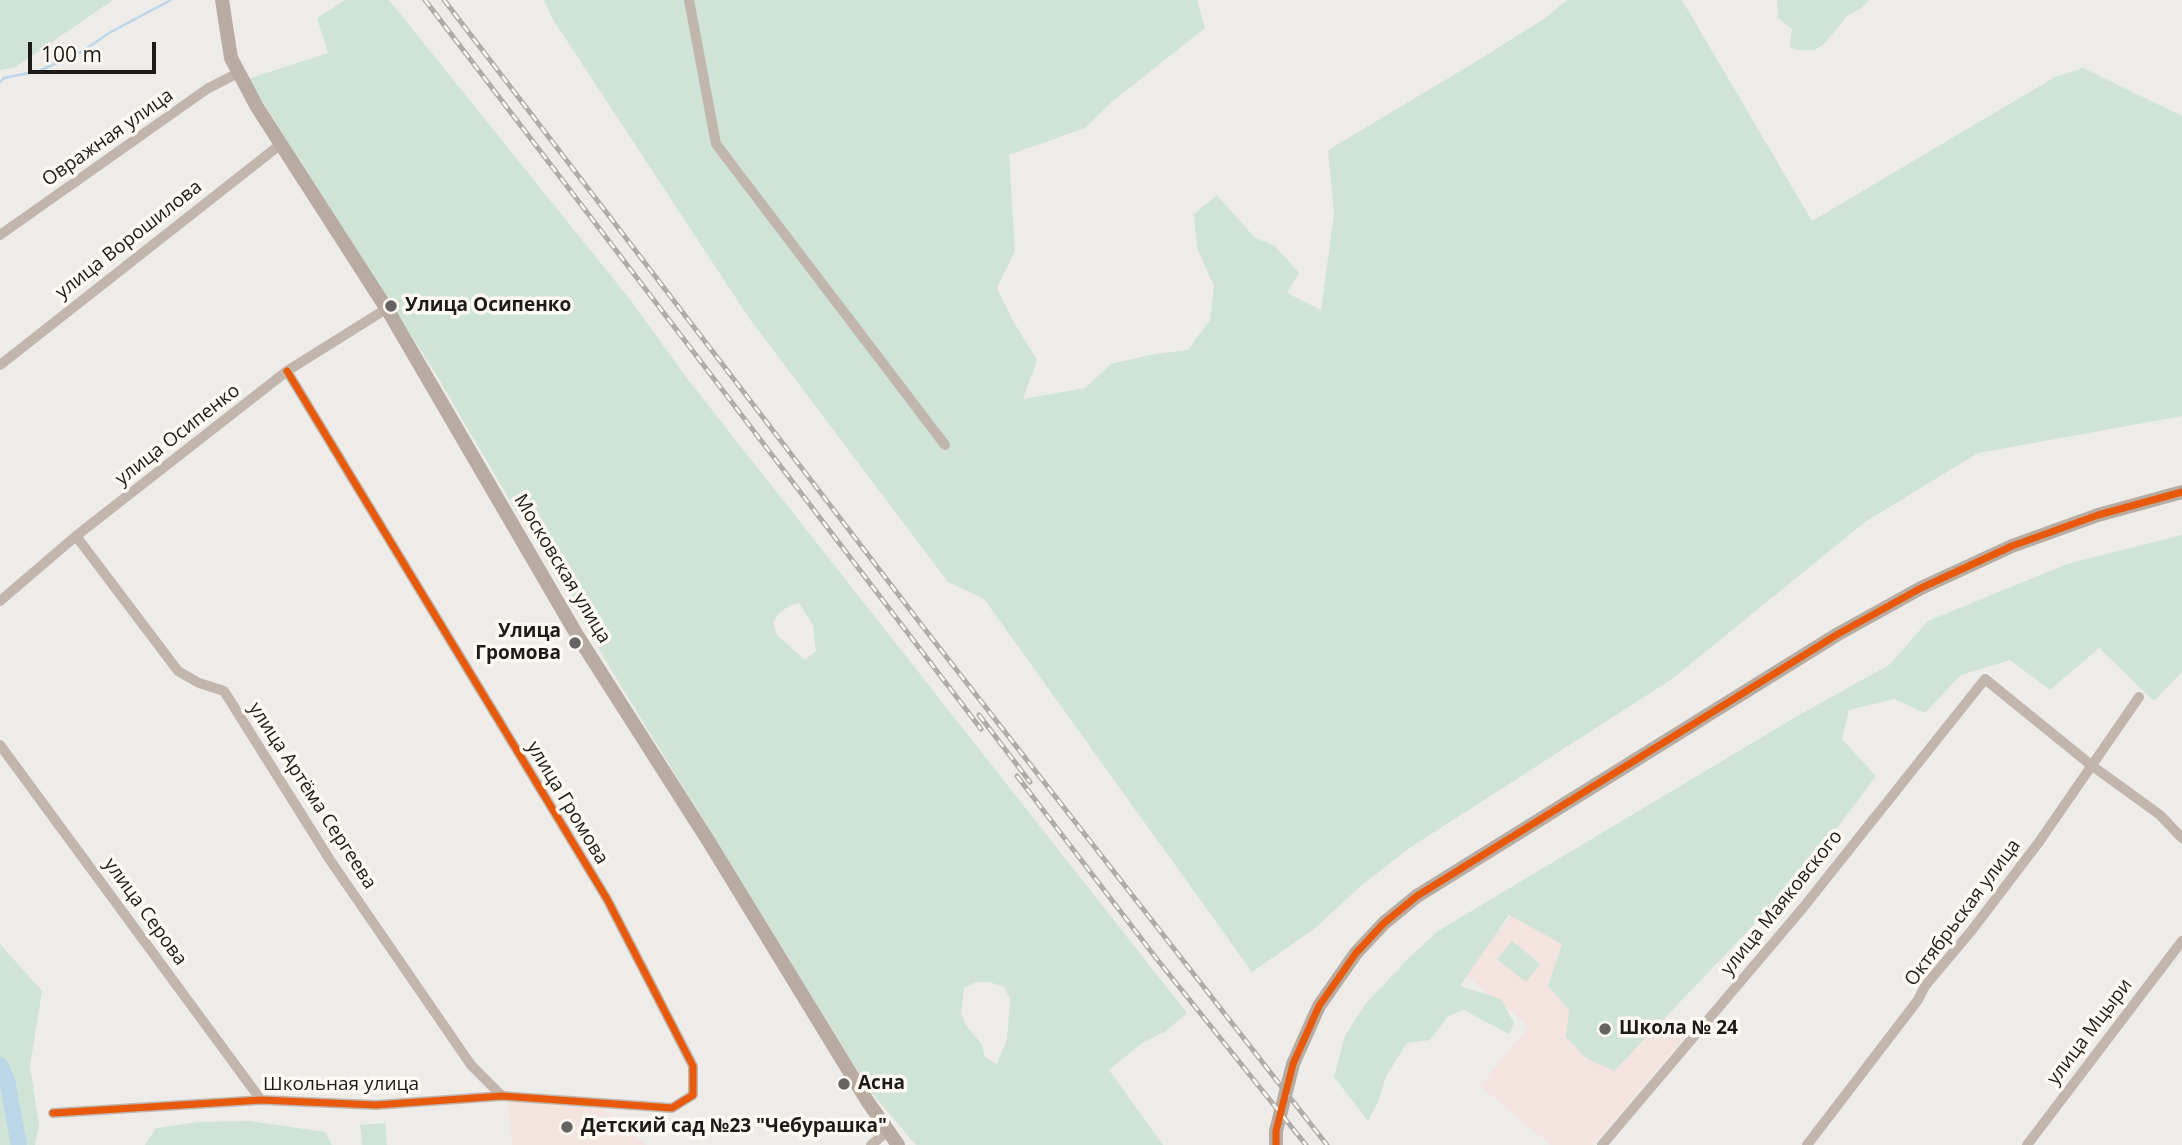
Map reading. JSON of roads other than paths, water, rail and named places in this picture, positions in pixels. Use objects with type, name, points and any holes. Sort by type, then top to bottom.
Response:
[{"type":"street","points":[[689,0],[716,144],[945,445]]},
{"type":"street","name":"Московская улица","points":[[222,6],[229,49],[238,73],[386,309],[581,640],[709,842],[868,1102],[898,1145]]},
{"type":"street","name":"Овражная улица","points":[[0,235],[207,89],[238,73]]},
{"type":"street","name":"улица Ворошилова","points":[[0,365],[281,144]]},
{"type":"street","name":"улица Осипенко","points":[[0,601],[76,536],[287,371],[386,309]]},
{"type":"street","name":"улица Громова","points":[[287,371],[607,900],[693,1066],[693,1095],[672,1108],[502,1096]]},
{"type":"street","points":[[1276,1145],[1276,1131],[1293,1064],[1319,1006],[1356,953],[1384,923],[1417,896],[1838,634],[1921,588],[2012,546],[2098,515],[2182,492]]},
{"type":"street","name":"улица Артёма Сергеева","points":[[76,536],[178,671],[199,684],[224,691],[330,860],[471,1065],[502,1096]]},
{"type":"street","name":"улица Маяковского","points":[[1604,1144],[1802,909],[1985,680],[2091,765]]},
{"type":"street","name":"Октябрьская улица","points":[[1807,1145],[1926,986],[2039,842],[2138,698]]},
{"type":"street","name":"улица Серова","points":[[0,745],[261,1100]]},
{"type":"street","points":[[2091,765],[2160,816],[2182,838]]},
{"type":"street","name":"улица Мцыри","points":[[2027,1145],[2182,941]]},
{"type":"street","name":"Школьная улица","points":[[53,1113],[261,1100],[376,1105],[502,1096]]},
{"type":"street","points":[[871,1145],[888,1131]]},
{"type":"waterway","points":[[0,82],[4,78],[39,71],[83,51],[109,33],[171,0]]},
{"type":"waterway","points":[[0,1065],[7,1080],[19,1145]]},
{"type":"railway","points":[[425,0],[981,729]]},
{"type":"railway","points":[[444,0],[927,632],[1327,1145]]},
{"type":"railway","points":[[979,715],[1030,782]]},
{"type":"railway","points":[[1017,776],[1156,958],[1306,1145]]},
{"type":"place","name":"Улица Осипенко","points":[[391,306]]},
{"type":"place","name":"Улица Громова","points":[[575,643]]},
{"type":"place","name":"Школа № 24","points":[[1605,1029]]},
{"type":"place","name":"Асна","points":[[844,1084]]},
{"type":"place","name":"Детский сад №23 \"Чебурашка\"","points":[[567,1127]]}]
